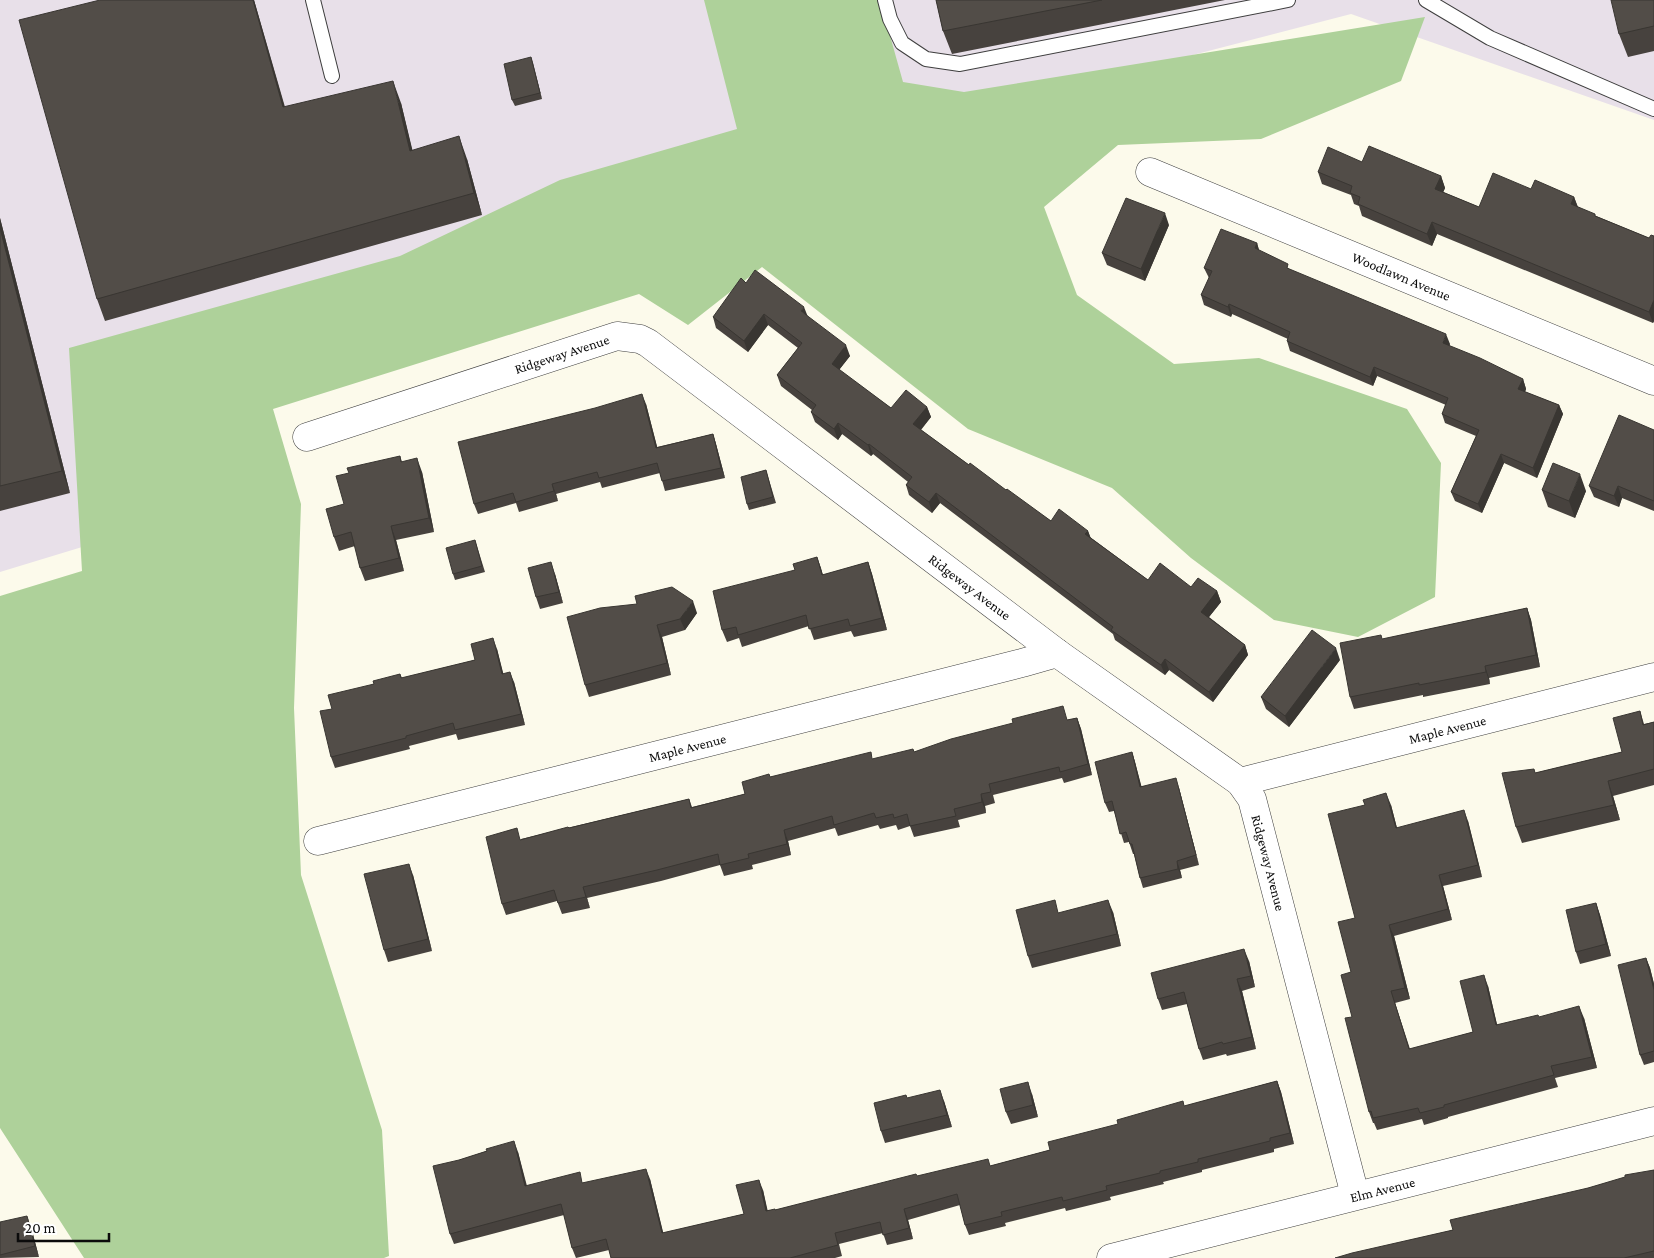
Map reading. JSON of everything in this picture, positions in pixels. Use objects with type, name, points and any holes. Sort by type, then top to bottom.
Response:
[{"type":"street","name":"Woodlawn Avenue","points":[[1150,172],[1654,381]]},
{"type":"street","name":"Ridgeway Avenue","points":[[307,437],[618,336],[640,339],[648,343],[1057,652],[1240,782],[1252,799],[1355,1196]]},
{"type":"street","name":"Maple Avenue","points":[[318,841],[1013,666],[1057,652]]},
{"type":"street","name":"Maple Avenue","points":[[1240,782],[1654,677]]},
{"type":"street","name":"Elm Avenue","points":[[1111,1258],[1654,1122]]},
{"type":"lane","points":[[313,0],[332,76]]},
{"type":"lane","points":[[886,0],[890,19],[902,43],[926,59],[960,64],[1288,0]]},
{"type":"lane","points":[[1426,0],[1490,38],[1654,109]]},
{"type":"shaded area","points":[[0,0],[1654,0],[1654,120],[1351,14],[571,216],[108,362],[138,530],[0,572]]},
{"type":"green space","points":[[704,0],[880,0],[903,82],[964,92],[1425,17],[1401,81],[1261,139],[1118,145],[1044,207],[1077,295],[1174,364],[1259,358],[1407,409],[1441,463],[1435,597],[1358,637],[1274,620],[1191,558],[1112,488],[968,429],[762,267],[688,325],[639,294],[273,409],[301,504],[294,708],[301,875],[382,1130],[389,1256],[384,1258],[84,1258],[0,1128],[0,596],[82,571],[69,348],[400,256],[560,180],[737,129]]},
{"type":"building","points":[[100,0],[253,0],[283,107],[393,81],[410,151],[459,136],[474,193],[97,299],[19,20]]},
{"type":"building","points":[[936,0],[1102,0],[943,31]]},
{"type":"building","points":[[1611,0],[1654,0],[1654,26],[1619,34]]},
{"type":"building","points":[[531,57],[540,93],[512,100],[504,64]]},
{"type":"building","points":[[1369,146],[1441,176],[1435,189],[1479,207],[1493,173],[1531,189],[1535,180],[1574,197],[1571,204],[1595,214],[1595,216],[1649,238],[1651,235],[1654,236],[1654,300],[1649,312],[1432,222],[1427,234],[1358,204],[1360,197],[1350,193],[1352,186],[1318,172],[1328,147],[1362,162]]},
{"type":"building","points":[[1126,198],[1165,213],[1141,269],[1102,253]]},
{"type":"building","points":[[0,228],[62,471],[0,486]]},
{"type":"building","points":[[1221,229],[1257,243],[1255,248],[1288,264],[1287,268],[1446,334],[1443,343],[1480,358],[1523,379],[1518,389],[1559,405],[1533,468],[1501,454],[1478,504],[1451,492],[1479,430],[1442,414],[1448,398],[1374,367],[1370,377],[1287,341],[1290,332],[1229,304],[1228,307],[1201,295],[1212,271],[1204,268]]},
{"type":"building","points":[[755,270],[804,307],[801,311],[846,345],[832,364],[891,408],[906,390],[927,407],[913,424],[969,465],[970,463],[1051,521],[1059,509],[1088,531],[1085,534],[1148,580],[1160,563],[1191,587],[1198,578],[1217,591],[1201,612],[1245,645],[1209,692],[1165,659],[1161,665],[1111,630],[1113,627],[936,493],[929,502],[906,485],[912,477],[869,444],[838,423],[834,429],[811,412],[816,405],[777,375],[802,343],[764,314],[744,341],[713,317],[741,278],[746,283]]},
{"type":"building","points":[[642,394],[656,448],[713,434],[721,468],[662,481],[657,463],[599,478],[597,472],[552,484],[554,491],[516,502],[513,493],[474,504],[458,442],[595,408]]},
{"type":"building","points":[[1619,415],[1654,430],[1654,501],[1618,486],[1614,496],[1589,486]]},
{"type":"building","points":[[400,456],[401,462],[417,458],[429,518],[391,526],[399,558],[360,568],[351,532],[334,537],[326,509],[344,504],[336,476],[349,473],[347,468]]},
{"type":"building","points":[[1553,463],[1580,474],[1569,501],[1542,490]]},
{"type":"building","points":[[766,470],[773,497],[747,504],[741,477]]},
{"type":"building","points":[[475,540],[482,566],[453,574],[446,548]]},
{"type":"building","points":[[817,557],[822,575],[868,562],[882,618],[850,626],[848,619],[809,629],[806,615],[738,635],[736,627],[722,630],[713,591],[795,570],[793,564]]},
{"type":"building","points":[[551,562],[559,592],[536,597],[528,568]]},
{"type":"building","points":[[672,587],[693,601],[680,619],[657,625],[667,663],[585,685],[567,617],[600,608],[637,604],[635,596]]},
{"type":"building","points":[[1527,608],[1536,655],[1485,666],[1486,672],[1350,697],[1340,643],[1381,635],[1382,639]]},
{"type":"building","points":[[1312,630],[1336,648],[1285,716],[1261,697]]},
{"type":"building","points":[[493,638],[502,674],[510,672],[521,714],[455,730],[453,723],[406,736],[406,738],[331,757],[320,711],[332,709],[328,695],[374,684],[373,681],[400,674],[401,678],[475,660],[471,644]]},
{"type":"building","points":[[1063,706],[1067,720],[1077,718],[1088,764],[1060,772],[1059,767],[989,784],[991,792],[981,794],[982,802],[954,809],[956,816],[910,826],[907,814],[894,818],[893,814],[876,818],[874,813],[834,825],[832,816],[784,830],[787,844],[748,854],[749,858],[720,865],[718,854],[583,887],[586,897],[558,903],[554,890],[502,904],[486,837],[517,828],[520,840],[689,799],[691,808],[745,794],[742,782],[769,774],[770,777],[871,752],[872,759],[913,749],[914,752],[951,739],[1013,723],[1012,719]]},
{"type":"building","points":[[1640,711],[1643,725],[1654,722],[1654,769],[1608,781],[1614,805],[1516,827],[1502,773],[1534,769],[1535,773],[1622,752],[1613,718]]},
{"type":"building","points":[[1132,752],[1140,787],[1176,778],[1196,855],[1177,861],[1178,869],[1140,878],[1132,844],[1130,844],[1126,832],[1120,834],[1112,801],[1105,803],[1095,762]]},
{"type":"building","points":[[1386,793],[1396,828],[1464,810],[1478,865],[1439,875],[1448,909],[1389,925],[1405,988],[1391,991],[1409,1049],[1473,1032],[1460,981],[1484,975],[1496,1025],[1538,1015],[1539,1017],[1579,1006],[1592,1057],[1551,1066],[1554,1075],[1444,1105],[1444,1107],[1420,1113],[1418,1108],[1373,1118],[1371,1111],[1369,1112],[1345,1018],[1352,1017],[1341,975],[1351,972],[1338,922],[1355,918],[1328,814],[1365,805],[1363,800]]},
{"type":"building","points":[[409,864],[428,939],[384,950],[364,874]]},
{"type":"building","points":[[1055,900],[1058,913],[1108,900],[1117,934],[1028,956],[1016,910]]},
{"type":"building","points":[[1596,903],[1606,944],[1576,952],[1566,910]]},
{"type":"building","points":[[1244,949],[1251,976],[1237,979],[1252,1037],[1223,1044],[1222,1042],[1199,1049],[1184,992],[1158,999],[1151,973]]},
{"type":"building","points":[[1646,958],[1654,990],[1654,1051],[1640,1055],[1618,965]]},
{"type":"building","points":[[1277,1081],[1290,1133],[1270,1138],[1270,1141],[1198,1159],[1198,1162],[1160,1171],[1160,1173],[1106,1186],[1107,1190],[1063,1201],[1062,1197],[1001,1212],[1002,1216],[965,1225],[957,1194],[904,1209],[909,1228],[883,1235],[880,1222],[835,1233],[838,1245],[790,1258],[611,1258],[606,1239],[572,1248],[561,1204],[450,1234],[433,1166],[459,1160],[487,1151],[486,1149],[514,1141],[525,1186],[580,1172],[582,1183],[646,1169],[662,1233],[744,1214],[736,1185],[759,1180],[766,1211],[775,1210],[916,1174],[917,1176],[988,1159],[990,1166],[1050,1150],[1048,1142],[1118,1124],[1117,1120],[1183,1101],[1184,1106]]},
{"type":"building","points":[[1028,1082],[1033,1105],[1006,1112],[1000,1089]]},
{"type":"building","points":[[940,1090],[947,1115],[881,1131],[874,1103],[906,1095],[907,1098]]},
{"type":"building","points":[[1654,1170],[1654,1251],[1624,1258],[1335,1258],[1453,1230],[1450,1220],[1588,1188],[1625,1177],[1625,1175]]},
{"type":"building","points":[[27,1216],[35,1246],[0,1255],[0,1222]]}]
